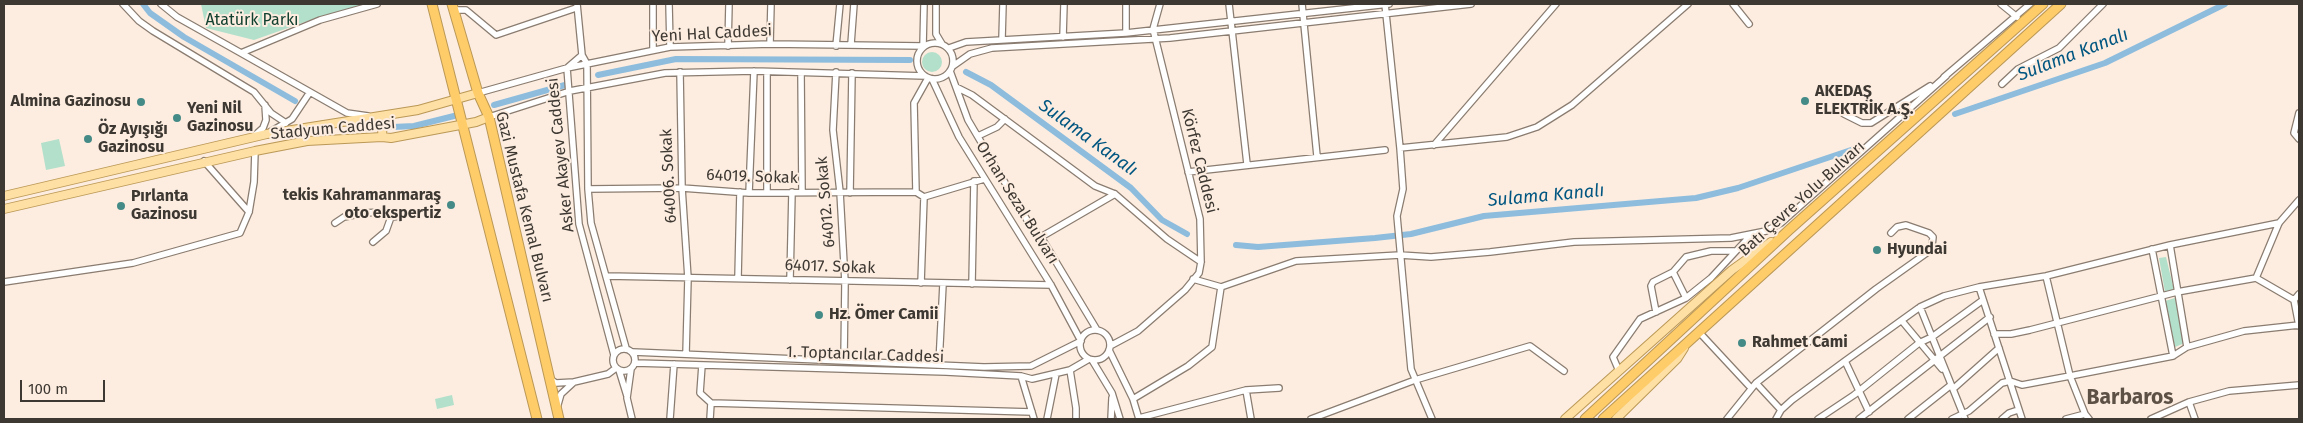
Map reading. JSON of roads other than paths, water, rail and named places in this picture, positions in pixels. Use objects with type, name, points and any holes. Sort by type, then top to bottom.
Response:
[{"type":"highway","points":[[432,4],[537,419]]},
{"type":"highway","name":"Batı Çevre Yolu Bulvarı","points":[[1585,419],[1789,230],[2043,4]]},
{"type":"highway","name":"Batı Çevre Yolu Bulvarı","points":[[1603,419],[2061,4]]},
{"type":"highway","name":"Gazi Mustafa Kemal Bulvarı","points":[[453,7],[478,93],[489,116],[558,415]]},
{"type":"main road","name":"Stadyum Caddesi","points":[[4,196],[267,134],[383,117],[418,110],[478,93]]},
{"type":"main road","name":"Stadyum Caddesi","points":[[4,208],[255,150],[307,141],[390,138],[476,122],[489,116]]},
{"type":"main road","points":[[382,137],[383,117]]},
{"type":"main road","points":[[1566,419],[1732,270],[1789,230]]},
{"type":"main road","points":[[1616,419],[1677,359],[1688,340]]},
{"type":"street","points":[[123,4],[139,21],[153,31],[254,92],[271,113],[286,123]]},
{"type":"street","points":[[161,4],[177,17],[347,114],[383,117]]},
{"type":"street","points":[[241,53],[320,20],[376,4]]},
{"type":"street","points":[[653,4],[653,50]]},
{"type":"street","points":[[669,4],[670,47]]},
{"type":"street","points":[[728,46],[729,4]]},
{"type":"street","points":[[770,44],[771,4]]},
{"type":"street","points":[[836,46],[840,4]]},
{"type":"street","points":[[851,44],[854,4]]},
{"type":"street","points":[[924,4],[924,46],[932,42],[949,48],[966,42],[1126,32],[1303,15],[1389,4]]},
{"type":"street","points":[[936,4],[936,34],[942,44]]},
{"type":"street","points":[[1002,39],[1003,4]]},
{"type":"street","points":[[1063,37],[1064,4]]},
{"type":"street","points":[[1126,4],[1126,32]]},
{"type":"street","points":[[1153,29],[1160,4]]},
{"type":"street","points":[[1229,4],[1247,164]]},
{"type":"street","points":[[1302,4],[1317,156]]},
{"type":"street","points":[[1385,4],[1400,148],[1403,189],[1397,216],[1412,369],[1432,419]]},
{"type":"street","points":[[489,116],[570,91],[664,73],[836,72],[941,78],[970,54],[992,48],[1156,39],[1471,4]]},
{"type":"street","points":[[1434,145],[1556,4]]},
{"type":"street","points":[[1400,148],[1507,137],[1537,127],[1572,105],[1688,4]]},
{"type":"street","points":[[1733,4],[1749,24]]},
{"type":"street","points":[[2001,4],[2015,17],[2031,15]]},
{"type":"street","points":[[1194,279],[1221,287],[1296,261],[1400,255],[1430,257],[1574,242],[1732,238],[1766,231],[1781,223],[2030,4]]},
{"type":"street","points":[[2002,84],[2018,69],[2059,48],[2103,4]]},
{"type":"street","points":[[453,7],[466,10],[496,35],[576,6],[582,55],[587,64]]},
{"type":"street","name":"Körfez Caddesi","points":[[1110,348],[1138,331],[1185,290],[1199,272],[1201,262],[1200,219],[1153,29]]},
{"type":"street","name":"Yeni Hal Caddesi","points":[[478,93],[567,68],[670,47],[770,44],[924,46]]},
{"type":"street","name":"Orhan Sezal Bulvarı","points":[[924,46],[920,50],[916,62],[921,72],[929,78],[959,137],[1051,284],[1080,341],[1081,350],[1091,359],[1112,393],[1120,419]]},
{"type":"street","name":"Orhan Sezal Bulvarı","points":[[949,48],[952,54],[951,68],[956,87],[968,120],[1027,220],[1041,237],[1063,277],[1097,330],[1108,337],[1110,348],[1139,418]]},
{"type":"street","points":[[567,68],[582,55]]},
{"type":"street","name":"Asker Akayev Caddesi","points":[[587,64],[588,189],[591,222],[626,348]]},
{"type":"street","name":"Asker Akayev Caddesi","points":[[567,68],[580,224],[614,355],[613,362],[618,369],[627,398]]},
{"type":"street","points":[[749,193],[754,71]]},
{"type":"street","name":"64006. Sokak","points":[[680,72],[682,188],[688,278],[686,354]]},
{"type":"street","points":[[767,192],[768,72]]},
{"type":"street","name":"64012. Sokak","points":[[836,72],[833,130],[840,192],[846,282],[844,359]]},
{"type":"street","points":[[801,73],[802,192]]},
{"type":"street","points":[[850,193],[852,73]]},
{"type":"street","points":[[1844,114],[1862,123],[1871,123],[1946,76]]},
{"type":"street","points":[[929,78],[914,103],[916,192],[924,197],[984,178]]},
{"type":"street","points":[[956,87],[972,95],[1095,186],[1115,194],[1167,239],[1201,262]]},
{"type":"street","points":[[267,134],[292,119],[310,92]]},
{"type":"street","points":[[252,138],[263,128],[266,120],[264,103]]},
{"type":"street","points":[[2299,114],[2294,133],[2299,139]]},
{"type":"street","points":[[978,136],[997,127],[1005,119]]},
{"type":"street","points":[[4,282],[133,263],[240,233],[249,212],[254,182],[255,150]]},
{"type":"street","points":[[1188,172],[1317,156],[1384,150]]},
{"type":"street","points":[[204,161],[249,212]]},
{"type":"street","points":[[972,284],[974,181]]},
{"type":"street","name":"64019. Sokak","points":[[588,189],[682,188],[749,193],[916,192]]},
{"type":"street","points":[[738,278],[740,192]]},
{"type":"street","points":[[790,280],[792,192]]},
{"type":"street","points":[[1041,237],[1115,194]]},
{"type":"street","points":[[921,283],[924,197]]},
{"type":"street","points":[[2256,278],[2279,223],[2299,200]]},
{"type":"street","points":[[334,223],[344,217],[364,213],[382,212],[391,217],[401,216]]},
{"type":"street","points":[[373,242],[386,231],[391,217]]},
{"type":"street","points":[[1776,419],[1781,410],[1845,361],[1920,307],[1944,296],[1979,287],[2046,276],[2170,245],[2279,223]]},
{"type":"street","points":[[1728,419],[1756,383],[1876,289],[1928,252],[1934,241],[1929,233],[1906,224],[1897,227],[1891,233]]},
{"type":"street","points":[[1619,371],[1613,357],[1640,319],[1686,298],[1710,278],[1751,235]]},
{"type":"street","points":[[2170,245],[2187,347]]},
{"type":"street","points":[[2152,250],[2172,356]]},
{"type":"street","points":[[1656,312],[1652,284],[1673,272],[1686,258],[1711,251],[1734,251]]},
{"type":"street","points":[[1673,272],[1686,298]]},
{"type":"street","name":"64017. Sokak","points":[[607,276],[943,284],[1051,284]]},
{"type":"street","points":[[2046,276],[2070,376],[2085,414],[2089,419]]},
{"type":"street","points":[[1952,419],[1964,417],[2002,384],[2010,380],[2022,385],[2070,376],[2172,356],[2187,347],[2244,331],[2299,325],[2294,300],[2256,278],[2177,292],[2011,334],[1994,334]]},
{"type":"street","points":[[939,364],[943,284]]},
{"type":"street","points":[[1132,400],[1188,366],[1212,347],[1221,287]]},
{"type":"street","points":[[1979,287],[2022,419]]},
{"type":"street","points":[[2294,300],[2299,294]]},
{"type":"street","points":[[1818,419],[1859,391],[1919,343],[1932,337],[1983,300]]},
{"type":"street","points":[[1920,307],[1932,337],[1937,358],[1952,387],[1964,417]]},
{"type":"street","points":[[1859,419],[1990,317]]},
{"type":"street","points":[[1902,320],[1919,343],[1937,358]]},
{"type":"street","points":[[1080,341],[1088,331],[1097,330]]},
{"type":"street","points":[[1700,332],[1751,388]]},
{"type":"street","name":"1. Toptancılar Caddesi","points":[[633,352],[1031,366],[1080,341]]},
{"type":"street","points":[[1311,419],[1415,380],[1530,346],[1564,371]]},
{"type":"street","points":[[614,355],[620,349],[626,348],[633,352],[636,357],[627,398],[632,419]]},
{"type":"street","points":[[1091,359],[1104,357],[1110,348]]},
{"type":"street","points":[[1908,419],[1952,387],[1999,348]]},
{"type":"street","name":"1. Toptancılar Caddesi","points":[[633,366],[674,364],[816,367],[1021,376],[1032,379],[1070,370],[1091,359]]},
{"type":"street","points":[[1845,361],[1869,412]]},
{"type":"street","points":[[670,419],[674,364]]},
{"type":"street","points":[[702,365],[700,393],[711,403],[1032,412]]},
{"type":"street","points":[[550,379],[556,384],[574,382],[608,374],[618,369],[625,371],[633,366]]},
{"type":"street","points":[[1031,366],[1032,379]]},
{"type":"street","points":[[1070,370],[1076,419]]},
{"type":"street","points":[[1047,419],[1056,374]]},
{"type":"street","points":[[1021,376],[1034,419]]},
{"type":"street","points":[[558,415],[562,394],[574,382]]},
{"type":"street","points":[[1756,383],[1781,410]]},
{"type":"street","points":[[2151,419],[2189,402],[2230,391],[2299,385]]},
{"type":"street","points":[[1139,418],[1246,390],[1279,388]]},
{"type":"street","points":[[1246,390],[1251,419]]},
{"type":"street","points":[[1111,419],[1112,393]]},
{"type":"street","points":[[2189,402],[2195,419]]},
{"type":"street","points":[[710,419],[711,403]]},
{"type":"street","points":[[2002,419],[2009,413],[2018,410]]},
{"type":"street","points":[[2066,419],[2085,414]]},
{"type":"waterway","points":[[143,4],[150,13],[184,37],[295,101]]},
{"type":"waterway","name":"Sulama Kanalı","points":[[1955,114],[2105,63],[2225,4]]},
{"type":"waterway","points":[[598,75],[676,59],[910,60]]},
{"type":"waterway","name":"Sulama Kanalı","points":[[966,72],[991,85],[1131,188],[1162,220],[1187,234]]},
{"type":"waterway","points":[[494,105],[565,85]]},
{"type":"waterway","points":[[393,127],[414,126],[454,116]]},
{"type":"waterway","name":"Sulama Kanalı","points":[[1236,245],[1258,247],[1375,238],[1411,234],[1484,216],[1696,198],[1738,188],[1854,149]]},
{"type":"place","name":"AKEDAŞ ELEKTRİK A.Ş.","points":[[1805,101]]},
{"type":"place","name":"Almina Gazinosu","points":[[141,102]]},
{"type":"place","name":"Yeni Nil Gazinosu","points":[[177,118]]},
{"type":"place","name":"Öz Ayışığı Gazinosu","points":[[88,139]]},
{"type":"place","name":"tekis Kahramanmaraş oto ekspertiz","points":[[451,205]]},
{"type":"place","name":"Pırlanta Gazinosu","points":[[121,206]]},
{"type":"place","name":"Hyundai","points":[[1877,250]]},
{"type":"place","name":"Hz. Ömer Camii","points":[[819,315]]},
{"type":"place","name":"Rahmet Cami","points":[[1742,343]]},
{"type":"district","name":"Barbaros","points":[[2130,398]]},
{"type":"park label","name":"Atatürk Parkı","points":[[252,21]]}]
